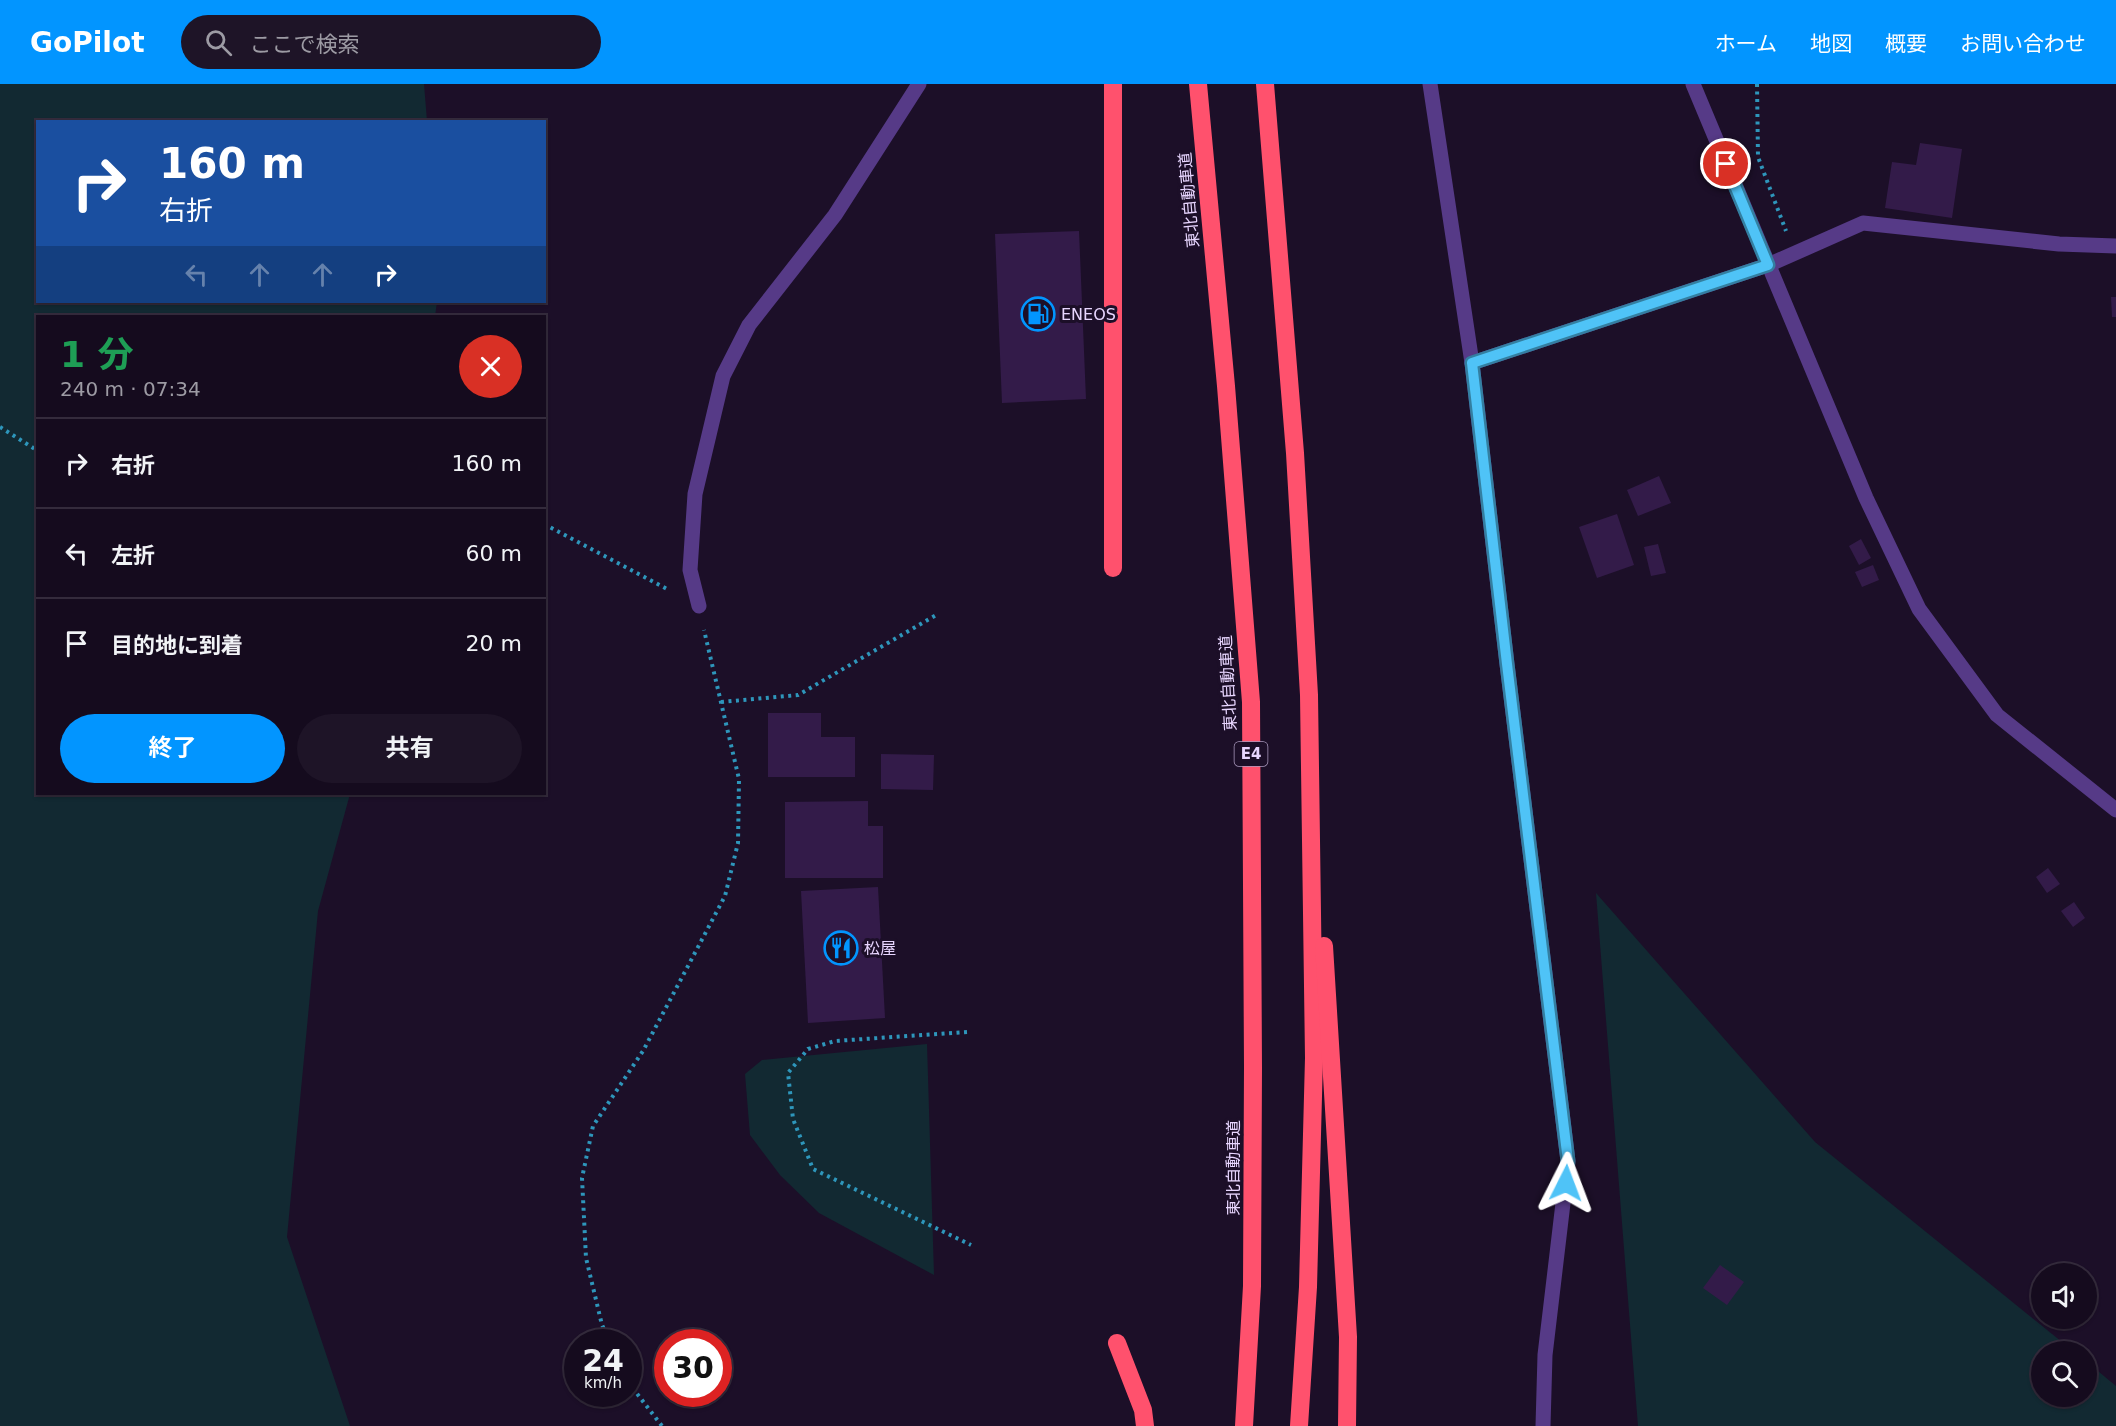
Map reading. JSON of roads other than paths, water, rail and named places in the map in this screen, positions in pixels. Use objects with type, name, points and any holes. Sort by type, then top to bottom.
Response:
[{"type":"highway","points":[[1113,84],[1113,568]]},
{"type":"highway","name":"東北自動車道","points":[[1198,84],[1226,386],[1251,702],[1252,1274],[1244,1426]]},
{"type":"highway","points":[[1265,84],[1295,453],[1348,1337],[1347,1426]]},
{"type":"highway","points":[[1299,1426],[1308,1287],[1314,1058],[1309,695]]},
{"type":"highway","points":[[1117,1343],[1143,1410],[1145,1426]]},
{"type":"street","points":[[699,606],[690,570],[694,494],[723,375],[749,325],[835,215],[919,84]]},
{"type":"street","points":[[1430,84],[1472,363],[1568,1161],[1545,1355],[1543,1426]]},
{"type":"street","points":[[1693,84],[1866,498],[1919,609],[1997,715],[2116,810]]},
{"type":"street","points":[[1472,363],[1768,265],[1863,223],[2059,244],[2116,246]]},
{"type":"place","name":"ENEOS","points":[[1038,314]]},
{"type":"place","name":"松屋","points":[[841,948]]}]
